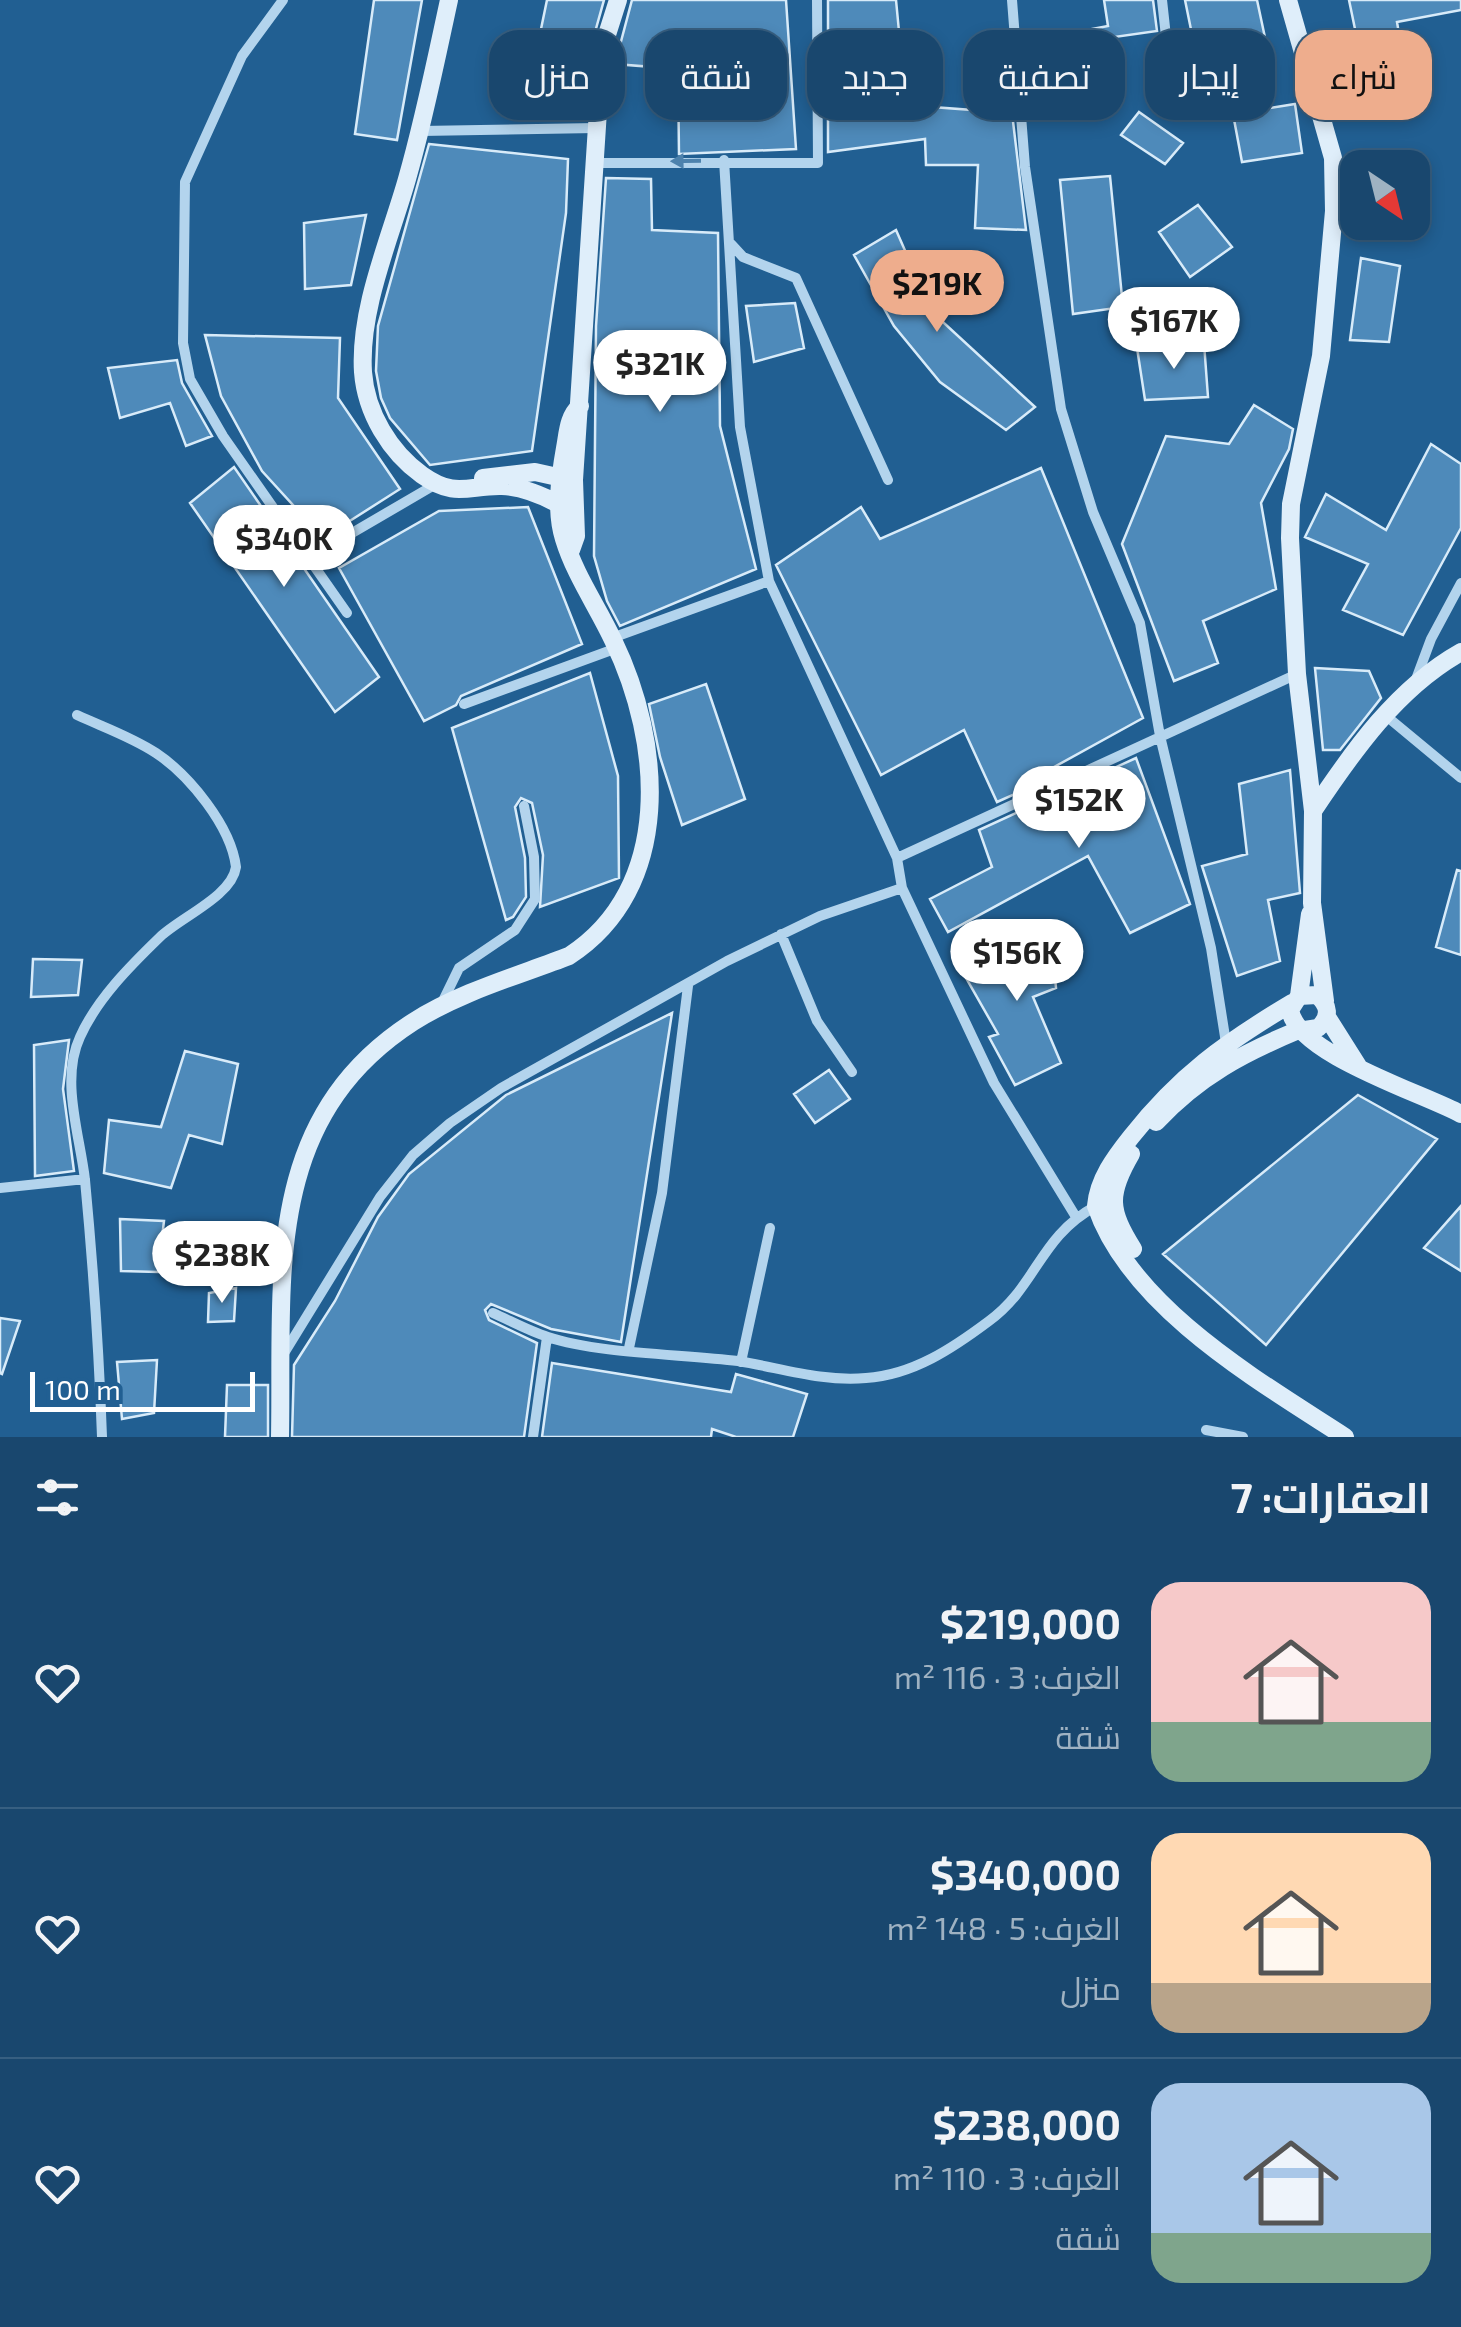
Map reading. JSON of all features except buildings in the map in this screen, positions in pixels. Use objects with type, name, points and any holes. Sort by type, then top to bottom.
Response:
[{"type":"street","points":[[283,0],[242,56],[184,182],[183,342],[190,379],[214,421],[347,614]]},
{"type":"street","points":[[449,0],[421,131],[373,300],[363,370],[373,414],[412,467],[444,486],[502,486],[533,492],[560,506]]},
{"type":"street","points":[[280,1437],[288,1210],[303,1154],[330,1102],[368,1057],[440,1006],[568,956],[606,928],[632,889],[648,833],[650,796],[641,727],[614,643],[584,591],[562,534],[560,506],[580,406],[592,163],[605,41],[618,0]]},
{"type":"street","points":[[592,163],[724,160],[818,164],[817,0]]},
{"type":"street","points":[[1012,0],[1025,167],[1061,409],[1093,512],[1140,622],[1160,736],[1210,948],[1226,1042]]},
{"type":"street","points":[[1162,0],[1165,30]]},
{"type":"street","points":[[1166,1302],[1160,1286],[1116,1222],[1112,1198],[1140,1140],[1171,1097],[1222,1064],[1303,1030],[1318,1028],[1326,1009],[1312,904],[1313,811],[1297,674],[1291,504],[1320,356],[1334,211],[1333,158],[1288,0]]},
{"type":"street","points":[[421,131],[596,128]]},
{"type":"street","points":[[724,160],[740,428],[769,580],[896,858],[902,888],[994,1084],[1076,1217]]},
{"type":"street","points":[[728,238],[743,257],[796,278],[888,480]]},
{"type":"street","points":[[311,557],[444,486],[523,472],[568,479]]},
{"type":"street","points":[[568,479],[576,536],[570,550]]},
{"type":"street","points":[[464,704],[769,580]]},
{"type":"street","points":[[1416,682],[1430,639],[1461,583]]},
{"type":"street","points":[[1313,811],[1385,715],[1416,682],[1461,652]]},
{"type":"street","points":[[896,858],[1297,674]]},
{"type":"street","points":[[77,715],[154,751],[178,772],[220,828],[236,867],[224,888],[185,916],[132,966],[82,1033],[74,1058],[72,1092],[84,1178],[102,1437]]},
{"type":"street","points":[[1385,715],[1461,778]]},
{"type":"street","points":[[440,1006],[458,968],[515,930],[535,898],[534,856],[524,806]]},
{"type":"street","points":[[281,1358],[380,1197],[428,1141],[501,1088],[781,934],[902,888]]},
{"type":"street","points":[[1312,904],[1291,1018],[1333,1058],[1461,1114]]},
{"type":"street","points":[[781,934],[817,1020],[852,1072]]},
{"type":"street","points":[[629,1348],[662,1193],[688,986]]},
{"type":"street","points":[[1345,1437],[1214,1349],[1151,1291],[1112,1239],[1096,1206],[1104,1177],[1118,1153],[1171,1097],[1226,1042],[1295,999],[1308,993],[1326,1009],[1358,1066]]},
{"type":"street","points":[[0,1188],[84,1178]]},
{"type":"street","points":[[492,1313],[548,1337],[741,1362],[818,1377],[867,1378],[902,1372],[939,1355],[992,1319],[1014,1300],[1060,1228],[1096,1206]]},
{"type":"street","points":[[741,1362],[770,1228]]},
{"type":"street","points":[[533,1437],[548,1337]]},
{"type":"street","points":[[1206,1430],[1242,1437]]}]
